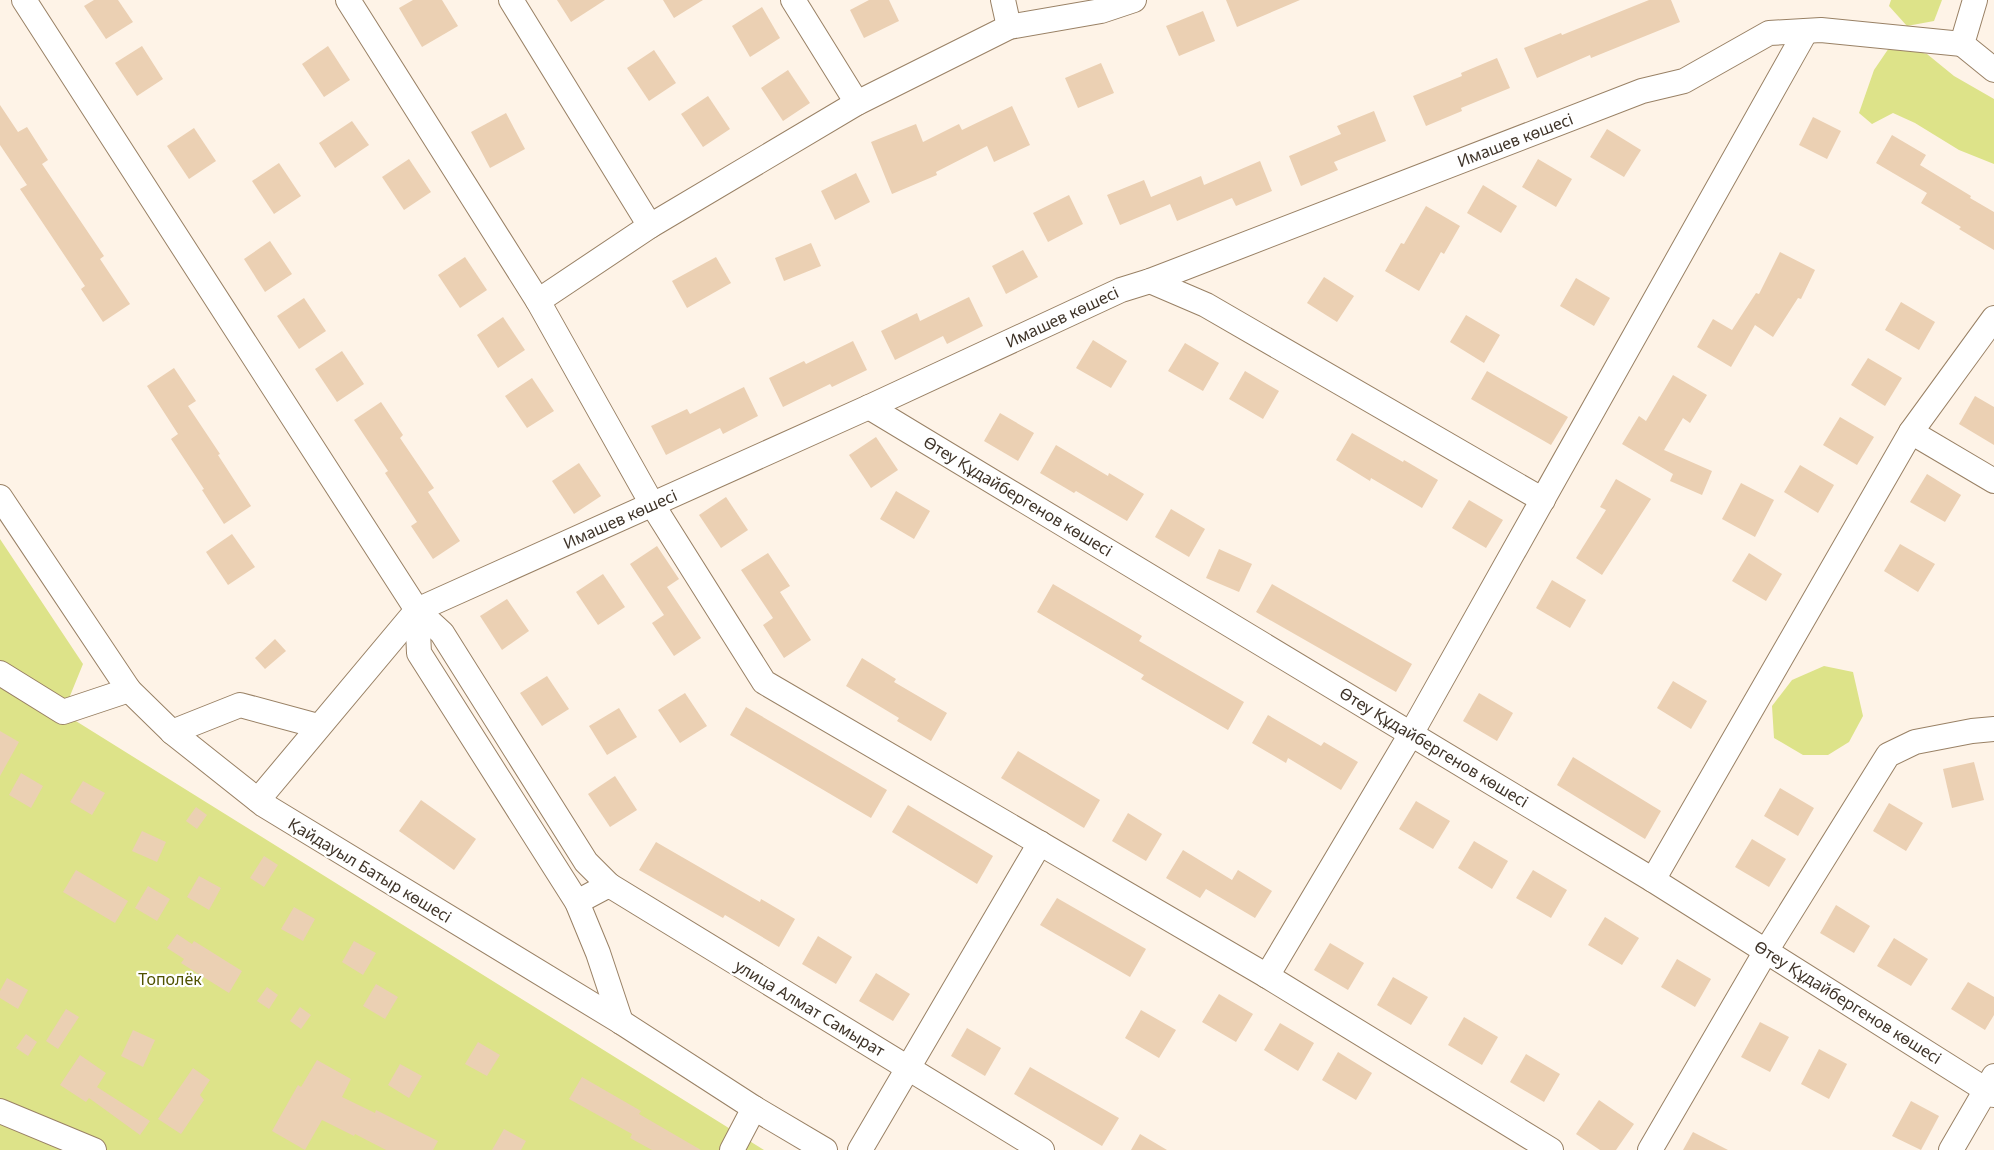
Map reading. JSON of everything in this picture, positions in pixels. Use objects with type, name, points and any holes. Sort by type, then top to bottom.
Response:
[{"type":"street","name":"улица Алмат Самырат","points":[[24,0],[417,610],[442,633],[586,862],[609,885],[1042,1150]]},
{"type":"street","points":[[348,0],[538,301],[652,504],[764,682],[1267,975],[1551,1150]]},
{"type":"street","points":[[511,0],[650,226]]},
{"type":"street","points":[[793,0],[857,103]]},
{"type":"street","points":[[1003,0],[1008,27]]},
{"type":"street","points":[[538,301],[650,226],[857,103],[1008,27],[1101,11],[1134,0]]},
{"type":"street","points":[[1975,0],[1962,44],[1994,70]]},
{"type":"street","name":"Имашев көшесі","points":[[258,800],[417,610],[869,407],[1121,290],[1150,281],[1642,91],[1684,81],[1769,33],[1821,30],[1962,44]]},
{"type":"street","points":[[1267,975],[1411,734],[1806,31]]},
{"type":"street","points":[[1150,281],[1206,305],[1543,500]]},
{"type":"street","points":[[1653,880],[1911,432],[1994,318]]},
{"type":"street","name":"Өтеу Құдайбергенов көшесі","points":[[869,407],[1991,1086]]},
{"type":"street","points":[[1911,432],[1994,481]]},
{"type":"street","name":"Қайдауыл Батыр көшесі","points":[[0,497],[129,690],[172,732],[258,800],[825,1150]]},
{"type":"street","points":[[417,610],[419,652],[577,902],[598,953],[621,1022]]},
{"type":"street","points":[[0,673],[63,712],[129,690]]},
{"type":"street","points":[[172,732],[240,705],[318,726]]},
{"type":"street","points":[[1650,1150],[1766,951],[1888,755],[1915,742],[1972,730],[1994,729]]},
{"type":"street","points":[[861,1150],[1040,843]]},
{"type":"street","points":[[577,902],[609,885]]},
{"type":"street","points":[[1951,1150],[1991,1086]]},
{"type":"street","points":[[732,1150],[754,1108]]},
{"type":"street","points":[[0,1111],[94,1150]]},
{"type":"green space","points":[[1891,0],[1942,0],[1934,21],[1907,26],[1889,6]]},
{"type":"green space","points":[[1891,45],[1927,54],[1954,76],[1994,99],[1994,164],[1959,150],[1915,123],[1893,113],[1872,124],[1859,113],[1874,70]]},
{"type":"green space","name":"Тополёк","points":[[0,539],[83,664],[63,713],[764,1150],[0,1150]]},
{"type":"green space","points":[[1824,666],[1853,672],[1863,716],[1849,742],[1828,755],[1803,755],[1774,738],[1772,706],[1792,680]]},
{"type":"building","points":[[94,0],[118,0],[133,22],[106,39],[84,6]]},
{"type":"building","points":[[413,0],[442,0],[458,26],[422,47],[399,8]]},
{"type":"building","points":[[557,0],[605,0],[571,22]]},
{"type":"building","points":[[663,0],[703,0],[674,18]]},
{"type":"building","points":[[869,0],[889,0],[899,21],[864,38],[850,10]]},
{"type":"building","points":[[1226,0],[1300,0],[1237,27]]},
{"type":"building","points":[[1649,0],[1671,0],[1680,22],[1591,58],[1590,55],[1537,78],[1524,48]]},
{"type":"building","points":[[762,7],[780,38],[750,57],[732,26]]},
{"type":"building","points":[[1203,11],[1215,41],[1179,56],[1166,26]]},
{"type":"building","points":[[142,46],[163,79],[137,96],[115,63]]},
{"type":"building","points":[[328,46],[350,80],[324,97],[302,64]]},
{"type":"building","points":[[654,50],[676,83],[649,101],[627,68]]},
{"type":"building","points":[[1497,58],[1510,88],[1461,108],[1462,111],[1426,126],[1413,96],[1462,76],[1461,73]]},
{"type":"building","points":[[1101,63],[1114,93],[1078,108],[1065,78]]},
{"type":"building","points":[[788,70],[810,103],[783,121],[761,88]]},
{"type":"building","points":[[708,96],[730,129],[703,147],[681,114]]},
{"type":"building","points":[[0,105],[18,132],[27,127],[48,160],[42,164],[104,256],[100,259],[130,304],[103,322],[81,289],[85,286],[20,189],[27,185],[0,145]]},
{"type":"building","points":[[1012,106],[1030,145],[994,162],[987,146],[936,172],[937,175],[892,194],[871,142],[916,124],[923,142],[959,124],[962,130]]},
{"type":"building","points":[[1374,111],[1386,141],[1334,162],[1338,170],[1301,186],[1289,156],[1341,134],[1337,126]]},
{"type":"building","points":[[506,113],[525,149],[490,168],[471,132]]},
{"type":"building","points":[[1813,117],[1841,131],[1827,159],[1799,145]]},
{"type":"building","points":[[352,121],[369,145],[335,168],[319,143]]},
{"type":"building","points":[[194,128],[216,161],[189,179],[167,146]]},
{"type":"building","points":[[1607,129],[1641,150],[1624,177],[1590,157]]},
{"type":"building","points":[[1892,135],[1926,155],[1920,165],[1994,212],[1994,250],[1921,203],[1927,193],[1876,163]]},
{"type":"building","points":[[409,159],[431,192],[404,210],[382,177]]},
{"type":"building","points":[[1538,159],[1572,179],[1556,207],[1522,187]]},
{"type":"building","points":[[1260,161],[1272,191],[1236,206],[1232,198],[1177,221],[1170,204],[1120,225],[1107,195],[1144,180],[1151,197],[1201,176],[1204,185]]},
{"type":"building","points":[[279,163],[301,196],[274,214],[252,181]]},
{"type":"building","points":[[856,173],[870,202],[835,220],[821,191]]},
{"type":"building","points":[[1483,185],[1517,206],[1501,233],[1467,213]]},
{"type":"building","points":[[1069,195],[1083,224],[1048,242],[1033,213]]},
{"type":"building","points":[[1426,206],[1460,226],[1444,254],[1441,252],[1419,291],[1385,271]]},
{"type":"building","points":[[270,241],[292,274],[265,292],[244,259]]},
{"type":"building","points":[[811,243],[821,266],[784,281],[775,258]]},
{"type":"building","points":[[1023,250],[1038,277],[1006,294],[992,266]]},
{"type":"building","points":[[1780,252],[1815,270],[1801,299],[1798,298],[1773,337],[1755,325],[1731,367],[1697,347],[1713,319],[1732,330],[1756,293],[1759,294]]},
{"type":"building","points":[[465,257],[487,290],[460,308],[438,275]]},
{"type":"building","points":[[716,257],[731,283],[687,308],[672,281]]},
{"type":"building","points":[[1324,277],[1354,296],[1337,322],[1307,303]]},
{"type":"building","points":[[1576,278],[1610,298],[1594,326],[1560,306]]},
{"type":"building","points":[[969,297],[983,326],[947,344],[943,336],[895,360],[881,331],[917,313],[920,321]]},
{"type":"building","points":[[304,298],[326,331],[299,349],[277,316]]},
{"type":"building","points":[[1901,302],[1935,322],[1919,350],[1885,330]]},
{"type":"building","points":[[1466,315],[1500,335],[1484,363],[1450,342]]},
{"type":"building","points":[[503,317],[525,350],[498,368],[477,335]]},
{"type":"building","points":[[1093,340],[1127,361],[1111,388],[1076,368]]},
{"type":"building","points":[[853,341],[867,370],[832,387],[830,384],[783,407],[769,378],[804,361],[806,364]]},
{"type":"building","points":[[1185,343],[1219,363],[1203,391],[1168,371]]},
{"type":"building","points":[[342,351],[364,384],[337,402],[315,369]]},
{"type":"building","points":[[1868,358],[1902,378],[1885,406],[1851,385]]},
{"type":"building","points":[[174,368],[196,401],[188,406],[251,506],[224,524],[171,439],[178,434],[147,386]]},
{"type":"building","points":[[1245,371],[1279,391],[1263,419],[1229,399]]},
{"type":"building","points":[[1487,371],[1568,417],[1551,445],[1471,399]]},
{"type":"building","points":[[1673,375],[1707,395],[1690,423],[1683,418],[1664,450],[1712,471],[1702,495],[1670,481],[1673,474],[1622,444],[1639,416],[1646,421]]},
{"type":"building","points":[[532,378],[554,411],[527,428],[505,396]]},
{"type":"building","points":[[744,387],[758,416],[723,434],[720,428],[666,455],[651,426],[687,409],[690,414]]},
{"type":"building","points":[[1975,396],[1994,407],[1994,445],[1959,424]]},
{"type":"building","points":[[381,402],[403,435],[400,438],[434,488],[428,492],[460,541],[433,559],[411,526],[417,522],[385,473],[388,471],[354,420]]},
{"type":"building","points":[[1000,413],[1034,433],[1018,461],[984,441]]},
{"type":"building","points":[[1840,417],[1874,437],[1857,465],[1823,445]]},
{"type":"building","points":[[1352,433],[1438,480],[1422,508],[1336,460]]},
{"type":"building","points":[[876,437],[898,470],[871,488],[849,455]]},
{"type":"building","points":[[1056,445],[1144,494],[1127,521],[1040,473]]},
{"type":"building","points":[[579,463],[601,496],[574,514],[552,481]]},
{"type":"building","points":[[1800,465],[1834,485],[1818,513],[1784,492]]},
{"type":"building","points":[[1927,474],[1961,495],[1945,522],[1910,502]]},
{"type":"building","points":[[1616,479],[1651,499],[1602,575],[1576,558],[1606,510],[1600,507]]},
{"type":"building","points":[[1741,483],[1774,500],[1755,537],[1722,519]]},
{"type":"building","points":[[896,491],[930,511],[914,539],[880,519]]},
{"type":"building","points":[[726,497],[748,530],[721,548],[699,515]]},
{"type":"building","points":[[1469,500],[1503,520],[1486,548],[1452,528]]},
{"type":"building","points":[[1171,509],[1205,529],[1189,557],[1155,537]]},
{"type":"building","points":[[232,534],[255,567],[228,585],[206,552]]},
{"type":"building","points":[[1900,544],[1935,564],[1918,592],[1884,571]]},
{"type":"building","points":[[657,546],[679,579],[667,587],[701,638],[674,656],[652,623],[664,615],[630,564]]},
{"type":"building","points":[[1219,549],[1252,564],[1239,592],[1206,578]]},
{"type":"building","points":[[768,553],[790,586],[780,592],[811,640],[784,658],[763,625],[773,618],[741,570]]},
{"type":"building","points":[[1749,553],[1782,574],[1766,601],[1732,581]]},
{"type":"building","points":[[603,574],[625,607],[598,625],[576,592]]},
{"type":"building","points":[[1552,580],[1586,600],[1570,628],[1536,608]]},
{"type":"building","points":[[1053,584],[1142,636],[1139,641],[1244,702],[1228,730],[1141,679],[1144,675],[1037,612]]},
{"type":"building","points":[[1272,584],[1412,664],[1396,692],[1256,612]]},
{"type":"building","points":[[507,599],[529,631],[502,650],[480,616]]},
{"type":"building","points":[[275,639],[286,651],[265,669],[255,658]]},
{"type":"building","points":[[862,658],[896,679],[894,682],[947,713],[931,741],[897,721],[899,718],[846,686]]},
{"type":"building","points":[[547,676],[569,709],[542,726],[520,693]]},
{"type":"building","points":[[1673,681],[1707,701],[1691,729],[1657,708]]},
{"type":"building","points":[[685,693],[707,726],[680,743],[658,710]]},
{"type":"building","points":[[1479,693],[1513,713],[1497,741],[1463,721]]},
{"type":"building","points":[[746,707],[887,790],[871,818],[730,735]]},
{"type":"building","points":[[619,708],[637,737],[607,755],[589,726]]},
{"type":"building","points":[[1268,715],[1321,746],[1324,742],[1358,762],[1341,790],[1288,758],[1286,763],[1252,743]]},
{"type":"building","points":[[0,731],[19,742],[0,776]]},
{"type":"building","points":[[1018,751],[1100,800],[1084,828],[1001,778]]},
{"type":"building","points":[[1573,757],[1661,811],[1645,839],[1557,785]]},
{"type":"building","points":[[1974,762],[1984,800],[1952,808],[1943,769]]},
{"type":"building","points":[[21,773],[43,786],[31,808],[9,795]]},
{"type":"building","points":[[615,776],[637,810],[610,827],[588,794]]},
{"type":"building","points":[[83,781],[105,793],[92,815],[70,802]]},
{"type":"building","points":[[1780,788],[1814,808],[1798,836],[1764,816]]},
{"type":"building","points":[[421,800],[476,839],[454,870],[399,831]]},
{"type":"building","points":[[1416,801],[1450,821],[1433,849],[1399,829]]},
{"type":"building","points":[[1889,803],[1923,823],[1906,851],[1873,831]]},
{"type":"building","points":[[908,805],[993,856],[977,884],[892,832]]},
{"type":"building","points":[[196,807],[207,815],[197,829],[186,821]]},
{"type":"building","points":[[1128,813],[1162,834],[1146,861],[1112,841]]},
{"type":"building","points":[[142,831],[166,842],[157,862],[132,851]]},
{"type":"building","points":[[1752,839],[1786,859],[1769,887],[1735,867]]},
{"type":"building","points":[[1474,841],[1508,861],[1492,889],[1458,868]]},
{"type":"building","points":[[656,842],[760,902],[761,899],[795,919],[779,947],[725,915],[723,918],[639,870]]},
{"type":"building","points":[[1183,850],[1232,880],[1238,870],[1272,891],[1255,918],[1206,889],[1200,898],[1166,878]]},
{"type":"building","points":[[264,856],[278,865],[264,887],[250,878]]},
{"type":"building","points":[[76,870],[128,901],[115,923],[63,892]]},
{"type":"building","points":[[1533,870],[1567,890],[1551,918],[1516,898]]},
{"type":"building","points":[[199,876],[221,888],[209,910],[187,897]]},
{"type":"building","points":[[148,886],[170,899],[157,921],[135,908]]},
{"type":"building","points":[[1057,898],[1146,949],[1130,977],[1040,925]]},
{"type":"building","points":[[1836,905],[1870,926],[1854,953],[1820,933]]},
{"type":"building","points":[[294,907],[315,919],[303,941],[281,929]]},
{"type":"building","points":[[1605,917],[1639,938],[1622,965],[1588,945]]},
{"type":"building","points":[[177,934],[192,944],[194,941],[242,971],[229,993],[181,963],[184,959],[167,948]]},
{"type":"building","points":[[818,936],[852,957],[836,984],[802,964]]},
{"type":"building","points":[[1894,938],[1928,959],[1911,986],[1877,966]]},
{"type":"building","points":[[354,941],[376,953],[363,975],[342,962]]},
{"type":"building","points":[[1330,943],[1364,963],[1348,990],[1314,970]]},
{"type":"building","points":[[1677,959],[1711,979],[1695,1007],[1661,987]]},
{"type":"building","points":[[876,973],[910,994],[893,1021],[859,1001]]},
{"type":"building","points":[[1393,977],[1428,997],[1411,1025],[1377,1005]]},
{"type":"building","points":[[7,978],[28,990],[18,1009],[0,998],[0,991]]},
{"type":"building","points":[[1968,982],[1994,997],[1994,1015],[1985,1030],[1951,1009]]},
{"type":"building","points":[[376,984],[398,997],[385,1019],[363,1006]]},
{"type":"building","points":[[267,987],[278,995],[269,1009],[257,1001]]},
{"type":"building","points":[[1219,994],[1253,1014],[1236,1042],[1202,1022]]},
{"type":"building","points":[[300,1007],[311,1015],[301,1029],[290,1021]]},
{"type":"building","points":[[66,1009],[79,1017],[58,1049],[46,1041]]},
{"type":"building","points":[[1141,1010],[1176,1030],[1159,1058],[1125,1038]]},
{"type":"building","points":[[1464,1017],[1498,1037],[1482,1065],[1448,1045]]},
{"type":"building","points":[[1760,1022],[1789,1037],[1770,1072],[1741,1057]]},
{"type":"building","points":[[1280,1023],[1314,1043],[1298,1071],[1264,1050]]},
{"type":"building","points":[[967,1028],[1001,1048],[985,1076],[951,1056]]},
{"type":"building","points":[[133,1030],[155,1040],[143,1067],[121,1056]]},
{"type":"building","points":[[26,1034],[37,1042],[28,1056],[16,1048]]},
{"type":"building","points":[[478,1042],[500,1055],[487,1076],[465,1064]]},
{"type":"building","points":[[1819,1049],[1847,1064],[1829,1099],[1801,1084]]},
{"type":"building","points":[[1338,1052],[1372,1073],[1356,1100],[1322,1080]]},
{"type":"building","points":[[1526,1054],[1560,1074],[1544,1102],[1510,1082]]},
{"type":"building","points":[[80,1055],[106,1073],[97,1087],[150,1121],[140,1135],[89,1098],[86,1102],[60,1085]]},
{"type":"building","points":[[317,1060],[351,1079],[342,1097],[375,1113],[376,1110],[438,1141],[433,1150],[386,1150],[322,1120],[305,1150],[272,1131],[298,1085],[301,1087]]},
{"type":"building","points":[[400,1064],[422,1076],[409,1098],[388,1085]]},
{"type":"building","points":[[1030,1067],[1119,1118],[1102,1146],[1014,1094]]},
{"type":"building","points":[[193,1068],[210,1080],[200,1095],[204,1100],[181,1134],[158,1119]]},
{"type":"building","points":[[582,1077],[641,1111],[639,1114],[701,1150],[652,1150],[630,1138],[632,1134],[569,1099]]},
{"type":"building","points":[[1599,1100],[1634,1124],[1616,1150],[1600,1150],[1576,1134]]},
{"type":"building","points":[[1911,1101],[1939,1116],[1921,1150],[1892,1136]]},
{"type":"building","points":[[504,1129],[526,1141],[521,1150],[492,1150]]},
{"type":"building","points":[[1693,1132],[1728,1150],[1683,1150]]},
{"type":"building","points":[[1140,1134],[1167,1150],[1131,1150]]}]
